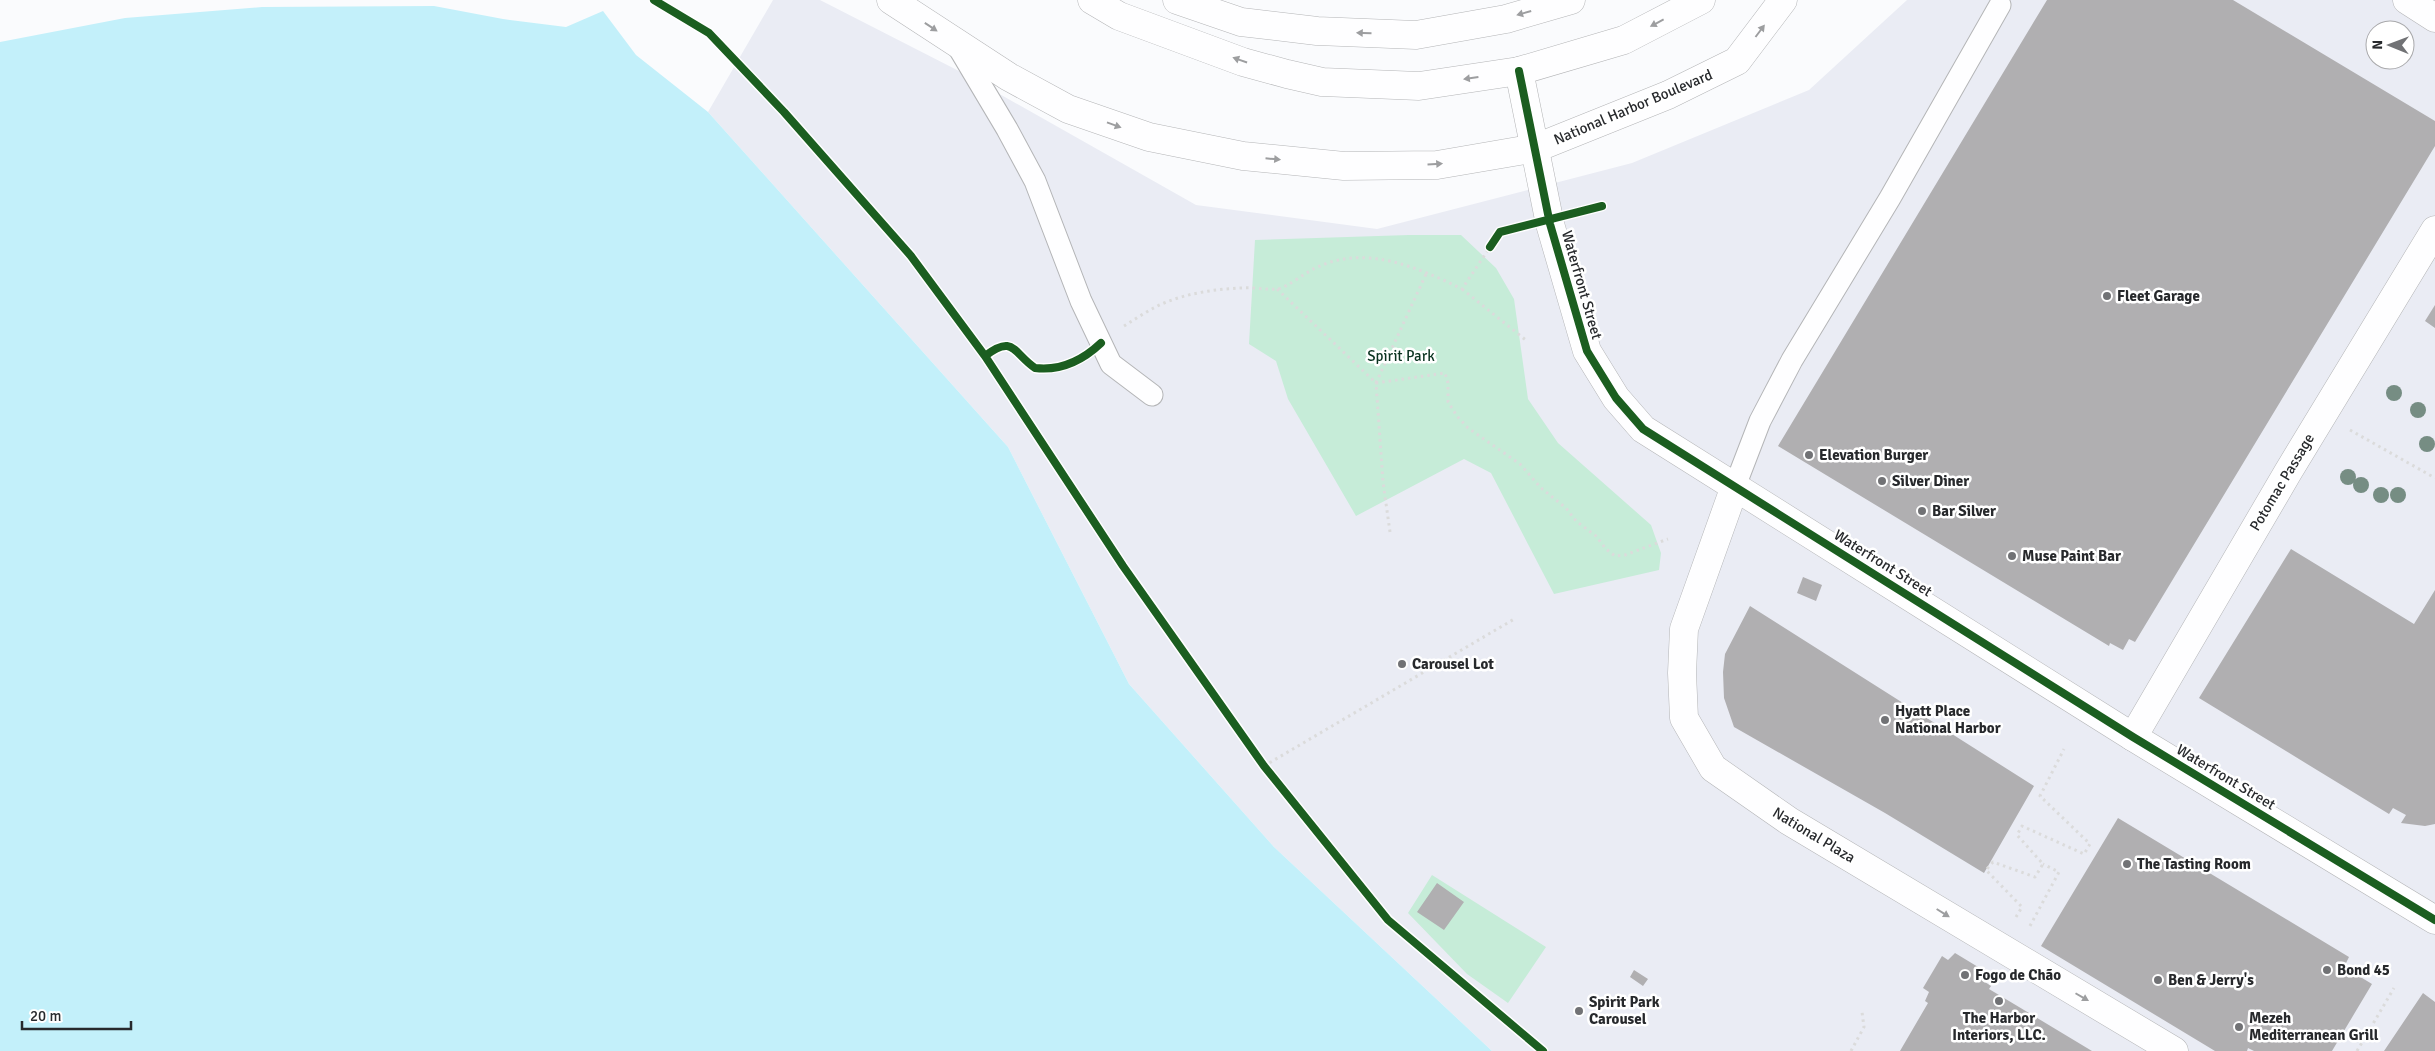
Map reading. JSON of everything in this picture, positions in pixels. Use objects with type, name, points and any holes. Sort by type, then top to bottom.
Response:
[{"type":"street","name":"National Harbor Boulevard","points":[[891,0],[957,45],[1009,77],[1068,109],[1149,137],[1243,156],[1344,166],[1437,164],[1536,148],[1668,95],[1737,61],[1783,0]]},
{"type":"street","points":[[1092,0],[1119,16],[1244,62],[1322,82],[1419,86],[1519,71],[1624,40],[1701,0]]},
{"type":"street","points":[[1177,0],[1241,22],[1317,31],[1416,35],[1506,18],[1571,0]]},
{"type":"street","points":[[2407,0],[2435,18]]},
{"type":"street","name":"Waterfront Street","points":[[1519,71],[1550,224],[1587,351],[1616,398],[1643,429],[2133,737],[2435,920]]},
{"type":"street","name":"Potomac Passage","points":[[2133,737],[2323,414],[2435,230]]},
{"type":"street","name":"National Plaza","points":[[1735,486],[1684,629],[1682,673],[1684,718],[1713,768],[1788,821],[1902,887],[2174,1051]]},
{"type":"lane","points":[[1735,486],[1760,421],[1792,360],[1890,198],[2000,5]]},
{"type":"lane","points":[[957,45],[1007,129],[1035,182],[1081,301],[1111,364],[1152,395]]},
{"type":"path","points":[[1462,289],[1495,240]]},
{"type":"path","points":[[1101,343],[1108,335],[1164,303],[1194,294],[1242,288],[1277,289],[1304,273],[1341,259],[1363,257],[1379,259],[1427,272],[1462,289],[1527,341]]},
{"type":"path","points":[[1390,532],[1383,482],[1376,383],[1427,272]]},
{"type":"path","points":[[1277,289],[1376,383]]},
{"type":"path","points":[[1376,383],[1445,373],[1448,383],[1448,402],[1468,428],[1520,464],[1541,488],[1566,508],[1576,521],[1596,536],[1606,549],[1615,556],[1626,555],[1668,539]]},
{"type":"path","points":[[2323,414],[2435,478]]},
{"type":"path","points":[[1264,766],[1516,618]]},
{"type":"path","points":[[2030,926],[2059,872],[2042,864],[2017,836],[2022,826],[2084,854],[2090,844],[2040,796],[2064,749]]},
{"type":"path","points":[[1259,758],[1270,774]]},
{"type":"path","points":[[2016,917],[2022,907],[1986,870],[1993,862],[2035,877],[2042,864]]},
{"type":"path","points":[[2357,1051],[2394,988]]},
{"type":"path","points":[[1851,1051],[1864,1027],[1862,1012]]},
{"type":"shaded area","points":[[773,0],[820,0],[957,70],[1196,205],[1377,229],[1632,163],[1809,90],[1907,0],[2435,0],[2435,1051],[1492,1051],[1274,847],[1129,684],[1008,447],[708,112]]},
{"type":"green space","name":"Spirit Park","points":[[1461,235],[1496,268],[1514,299],[1528,399],[1558,443],[1651,525],[1661,553],[1659,570],[1554,594],[1491,473],[1464,459],[1356,516],[1288,399],[1276,361],[1249,344],[1255,240]]},
{"type":"green space","points":[[1432,875],[1546,947],[1508,1003],[1467,974],[1408,913]]},
{"type":"water","points":[[434,6],[503,19],[566,27],[603,11],[636,55],[708,112],[1008,447],[1129,684],[1274,847],[1492,1051],[0,1051],[0,42],[125,18],[262,7]]},
{"type":"building","name":"Fleet Garage","points":[[2047,0],[2233,0],[2435,121],[2435,146],[2135,642],[2129,639],[2123,650],[2110,643],[2109,646],[1778,446]]},
{"type":"building","points":[[2435,305],[2435,328],[2425,321]]},
{"type":"building","points":[[2291,549],[2414,624],[2435,590],[2435,824],[2425,826],[2401,823],[2406,815],[2393,808],[2389,814],[2199,698]]},
{"type":"building","points":[[1803,577],[1822,585],[1816,601],[1797,593]]},
{"type":"building","points":[[1750,606],[2034,786],[1984,873],[1885,813],[1734,727],[1724,698],[1723,672],[1725,654]]},
{"type":"building","points":[[2118,818],[2349,957],[2344,967],[2372,984],[2332,1051],[2254,1051],[2248,1048],[2247,1051],[2215,1051],[2041,946]]},
{"type":"building","points":[[1437,883],[1464,902],[1444,930],[1417,912]]},
{"type":"building","points":[[1955,953],[1988,973],[1984,978],[1985,982],[1991,986],[1989,989],[2092,1051],[1900,1051],[1928,1003],[1925,1001],[1929,992],[1923,988],[1942,956],[1948,960]]},
{"type":"building","points":[[1634,970],[1648,979],[1643,986],[1630,977]]},
{"type":"building","points":[[2423,993],[2435,1002],[2435,1051],[2384,1051]]},
{"type":"cycle path","points":[[654,0],[709,33],[784,112],[911,256],[985,356],[1123,566],[1264,766],[1388,920],[1543,1051]]},
{"type":"cycle path","points":[[1519,71],[1550,224],[1587,351],[1616,398],[1643,429],[2133,737],[2435,920]]},
{"type":"cycle path","points":[[1490,247],[1500,232],[1602,206]]},
{"type":"cycle path","points":[[985,356],[1002,346],[1008,346],[1013,348],[1035,368],[1053,368],[1079,359],[1101,343]]},
{"type":"place","name":"Fleet Garage","points":[[2107,296]]},
{"type":"place","name":"Elevation Burger","points":[[1809,455]]},
{"type":"place","name":"Silver Diner","points":[[1882,481]]},
{"type":"place","name":"Bar Silver","points":[[1922,511]]},
{"type":"place","name":"Muse Paint Bar","points":[[2012,556]]},
{"type":"place","name":"Carousel Lot","points":[[1402,664]]},
{"type":"place","name":"Hyatt Place National Harbor","points":[[1885,720]]},
{"type":"place","name":"The Tasting Room","points":[[2127,864]]},
{"type":"place","name":"Bond 45","points":[[2327,970]]},
{"type":"place","name":"Fogo de Chão","points":[[1965,975]]},
{"type":"place","name":"Ben & Jerry's","points":[[2158,980]]},
{"type":"place","name":"The Harbor Interiors, LLC.","points":[[1999,1001]]},
{"type":"place","name":"Spirit Park Carousel","points":[[1579,1011]]},
{"type":"place","name":"Mezeh Mediterranean Grill","points":[[2239,1027]]}]
